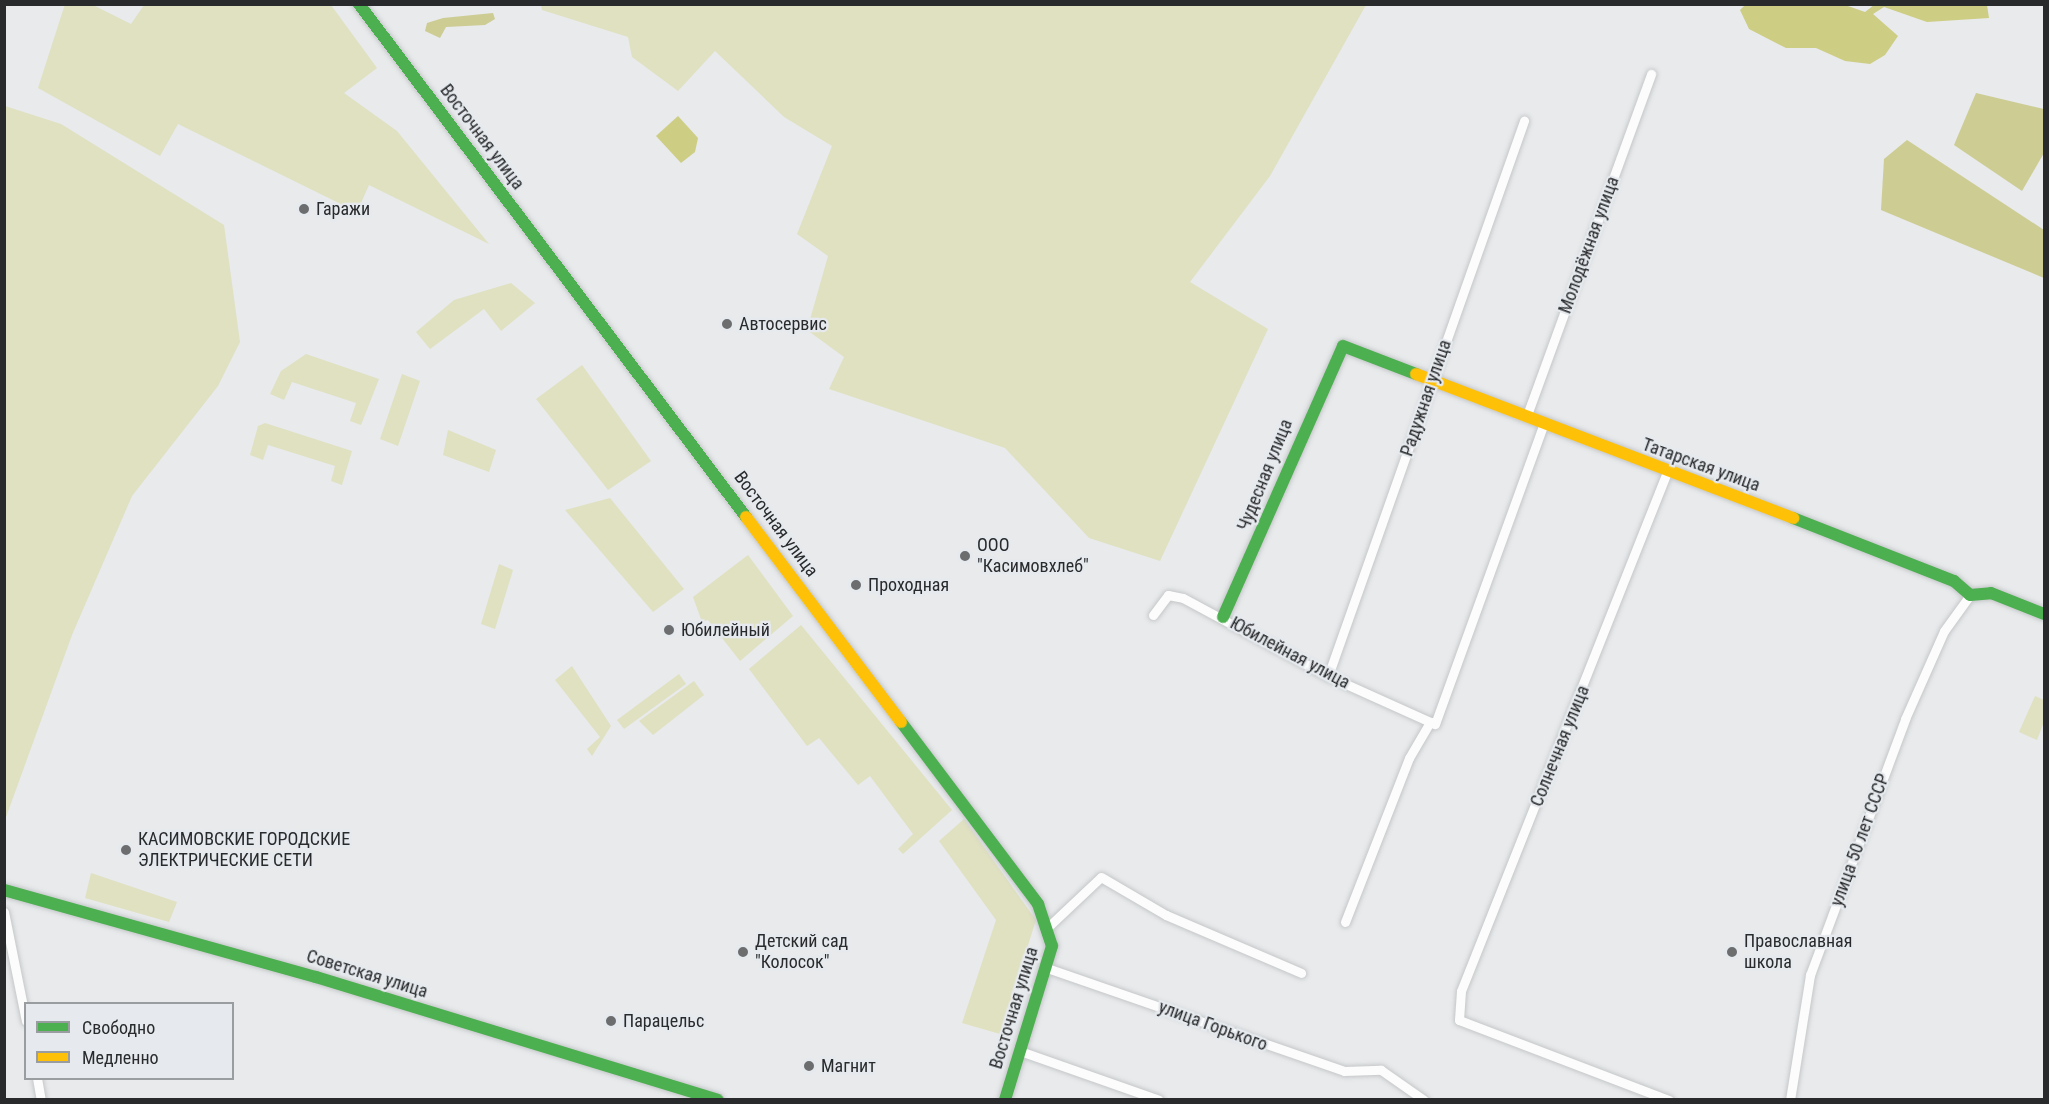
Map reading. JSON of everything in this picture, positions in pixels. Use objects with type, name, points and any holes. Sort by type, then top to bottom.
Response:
[{"type":"main road","name":"Восточная улица","points":[[359,4],[968,807],[1049,926],[1047,968],[1005,1100]]},
{"type":"main road","name":"Татарская улица","points":[[1342,346],[1527,415],[1544,426],[1919,566],[1954,581],[1970,595]]},
{"type":"main road","name":"Чудесная улица","points":[[1222,617],[1342,346]]},
{"type":"main road","points":[[1970,595],[1991,593],[2044,614]]},
{"type":"main road","name":"Советская улица","points":[[4,890],[316,977],[718,1100]]},
{"type":"street","name":"Молодёжная улица","points":[[1527,415],[1651,75]]},
{"type":"street","name":"Радужная улица","points":[[1328,676],[1524,121]]},
{"type":"street","points":[[1345,922],[1409,758],[1432,723],[1544,426]]},
{"type":"street","name":"Солнечная улица","points":[[1667,472],[1461,991],[1459,1020],[1670,1100]]},
{"type":"street","name":"Юбилейная улица","points":[[1152,615],[1168,595],[1222,617],[1328,676],[1432,723]]},
{"type":"street","name":"улица 50 лет СССР","points":[[1790,1100],[1810,975],[1905,719],[1944,630],[1970,595]]},
{"type":"street","points":[[1049,926],[1101,877],[1166,915],[1301,973]]},
{"type":"street","points":[[4,912],[24,1011]]},
{"type":"street","name":"улица Горького","points":[[1047,968],[1344,1071],[1381,1070],[1407,1092],[1424,1100]]},
{"type":"street","points":[[1020,1052],[1159,1100]]},
{"type":"street","points":[[37,1080],[41,1100]]},
{"type":"green space","points":[[65,4],[93,5],[131,24],[144,5],[331,5],[377,68],[344,93],[397,131],[489,244],[369,185],[357,212],[178,124],[160,156],[38,88]]},
{"type":"green space","points":[[541,5],[1366,5],[1270,176],[1190,282],[1268,329],[1160,561],[1089,538],[1005,448],[829,389],[844,357],[807,330],[828,256],[797,234],[832,146],[784,117],[715,51],[678,91],[632,57],[628,37],[542,10]]},
{"type":"green space","points":[[493,13],[495,19],[485,25],[446,27],[440,38],[425,31],[427,23],[443,18]]},
{"type":"green space","points":[[1976,93],[2044,109],[2044,153],[2022,191],[1954,145]]},
{"type":"green space","points":[[5,106],[61,124],[224,225],[240,342],[218,386],[132,496],[72,635],[5,820]]},
{"type":"green space","points":[[1907,140],[2044,230],[2044,278],[1881,210],[1884,159]]},
{"type":"green space","points":[[511,283],[535,303],[501,331],[484,309],[430,349],[416,332],[454,300]]},
{"type":"green space","points":[[306,354],[379,379],[361,425],[350,421],[356,403],[292,382],[284,400],[270,394],[281,371]]},
{"type":"green space","points":[[582,365],[651,461],[608,490],[536,399]]},
{"type":"green space","points":[[402,374],[420,381],[398,446],[380,439]]},
{"type":"green space","points":[[265,423],[352,451],[342,485],[331,481],[335,466],[268,445],[263,460],[250,455],[258,426]]},
{"type":"green space","points":[[448,430],[496,450],[489,472],[443,455]]},
{"type":"green space","points":[[610,498],[684,589],[653,612],[565,510]]},
{"type":"green space","points":[[748,555],[793,616],[740,661],[708,620],[702,622],[693,597]]},
{"type":"green space","points":[[499,564],[513,570],[495,629],[481,624]]},
{"type":"green space","points":[[801,625],[952,810],[903,854],[898,849],[913,834],[870,776],[858,785],[819,738],[807,746],[749,669]]},
{"type":"green space","points":[[572,666],[611,726],[592,756],[587,749],[600,737],[555,680]]},
{"type":"green space","points":[[679,674],[686,684],[624,729],[617,720]]},
{"type":"green space","points":[[694,681],[704,695],[653,735],[639,721]]},
{"type":"green space","points":[[2035,696],[2044,700],[2044,722],[2037,740],[2019,732]]},
{"type":"green space","points":[[964,819],[1036,920],[1000,1034],[962,1023],[996,920],[939,841]]},
{"type":"green space","points":[[91,873],[177,902],[169,922],[85,898]]},
{"type":"shaded area","points":[[1746,4],[1845,5],[1865,12],[1874,5],[1987,5],[1989,18],[1927,22],[1884,7],[1873,14],[1898,36],[1885,55],[1870,64],[1845,61],[1816,48],[1786,48],[1749,29],[1740,10]]},
{"type":"shaded area","points":[[678,116],[698,138],[695,152],[681,163],[656,136]]},
{"type":"traffic: fast","points":[[359,4],[746,517]]},
{"type":"traffic: fast","points":[[1223,617],[1343,346],[1416,374]]},
{"type":"traffic: fast","points":[[1793,518],[1954,581],[1970,595],[1991,593],[2044,614]]},
{"type":"traffic: fast","points":[[901,722],[1038,904],[1052,946],[1005,1100]]},
{"type":"traffic: fast","points":[[4,890],[316,977],[718,1100]]},
{"type":"traffic: slow","points":[[1416,374],[1793,518]]},
{"type":"traffic: slow","points":[[746,517],[901,722]]},
{"type":"place","name":"Гаражи","points":[[304,209]]},
{"type":"place","name":"Автосервис","points":[[727,324]]},
{"type":"place","name":"ООО \"Касимовхлеб\"","points":[[965,556]]},
{"type":"place","name":"Проходная","points":[[856,585]]},
{"type":"place","name":"Юбилейный","points":[[669,630]]},
{"type":"place","name":"КАСИМОВСКИЕ ГОРОДСКИЕ ЭЛЕКТРИЧЕСКИЕ СЕТИ","points":[[126,850]]},
{"type":"place","name":"Детский сад \"Колосок\"","points":[[743,952]]},
{"type":"place","name":"Православная школа","points":[[1732,952]]},
{"type":"place","name":"Парацельс","points":[[611,1021]]},
{"type":"place","name":"Магнит","points":[[809,1066]]}]
